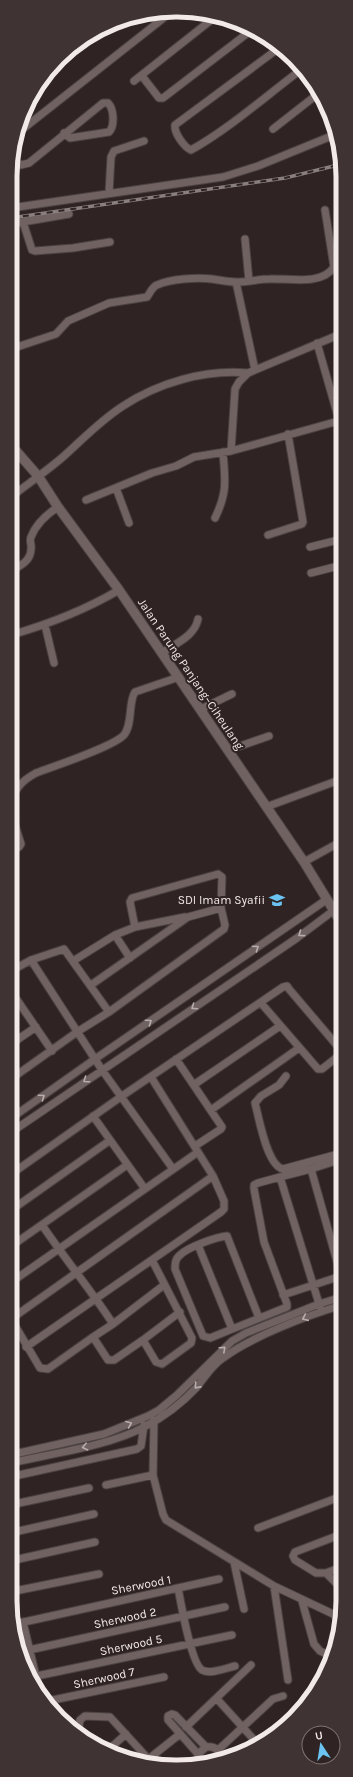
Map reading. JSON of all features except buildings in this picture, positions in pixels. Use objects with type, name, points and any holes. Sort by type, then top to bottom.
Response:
[{"type":"street","points":[[24,128],[165,17]]},
{"type":"street","points":[[134,81],[211,21]]},
{"type":"street","points":[[142,76],[159,98],[162,98],[247,33]]},
{"type":"street","points":[[275,51],[175,125],[180,139],[188,149],[191,150],[204,142],[297,72]]},
{"type":"street","points":[[273,129],[315,96]]},
{"type":"street","points":[[17,163],[25,165],[64,134],[103,103],[108,103],[111,106],[112,128],[109,132],[70,138],[64,134]]},
{"type":"street","points":[[17,207],[223,177],[258,166],[331,136]]},
{"type":"street","points":[[109,193],[112,157],[114,151],[144,141]]},
{"type":"street","points":[[17,348],[56,334],[68,321],[109,303],[147,297],[157,285],[179,280],[206,279],[236,282],[269,278],[303,280],[317,278],[332,270],[334,262],[326,210]]},
{"type":"street","points":[[17,223],[69,214]]},
{"type":"street","points":[[23,222],[32,250],[35,252],[110,242]]},
{"type":"street","points":[[245,239],[249,281]]},
{"type":"street","points":[[236,282],[255,370]]},
{"type":"street","points":[[232,451],[235,389],[238,382],[248,373],[336,335]]},
{"type":"street","points":[[317,343],[336,404]]},
{"type":"street","points":[[17,492],[64,457],[122,406],[152,391],[199,376],[235,372],[248,373]]},
{"type":"street","points":[[86,500],[172,468],[194,457],[232,451],[336,421]]},
{"type":"street","points":[[268,535],[302,524],[303,522],[288,434]]},
{"type":"street","name":"Jalan Parung Panjang–Ciheulang","points":[[17,452],[38,476],[58,507],[119,590],[179,677],[304,862],[336,915]]},
{"type":"street","points":[[215,518],[222,504],[225,492],[223,452]]},
{"type":"street","points":[[116,488],[129,523]]},
{"type":"street","points":[[17,568],[30,557],[32,550],[31,537],[45,516],[58,507]]},
{"type":"street","points":[[310,547],[336,541]]},
{"type":"street","points":[[311,573],[336,567]]},
{"type":"street","points":[[17,633],[46,625],[101,601],[119,590]]},
{"type":"street","points":[[162,653],[193,632],[197,626],[198,618]]},
{"type":"street","points":[[46,625],[54,663]]},
{"type":"street","points":[[17,789],[25,778],[36,772],[110,745],[124,735],[128,726],[133,705],[132,696],[135,692],[179,677]]},
{"type":"street","points":[[201,709],[232,694]]},
{"type":"street","points":[[229,750],[269,736]]},
{"type":"street","points":[[266,807],[336,781]]},
{"type":"street","points":[[17,831],[21,844],[17,848]]},
{"type":"street","points":[[304,862],[336,844]]},
{"type":"street","points":[[17,1075],[77,1032],[109,1012],[224,929],[226,925],[221,908],[222,877],[218,874],[132,898],[130,902],[135,927]]},
{"type":"street","points":[[17,1114],[326,900]]},
{"type":"street","points":[[73,961],[115,935],[135,927],[188,917],[221,908]]},
{"type":"street","points":[[17,1128],[297,938],[333,911]]},
{"type":"street","points":[[91,985],[188,917]]},
{"type":"street","points":[[115,935],[130,958]]},
{"type":"street","points":[[17,968],[31,960],[64,948],[109,1012]]},
{"type":"street","points":[[31,960],[102,1070],[173,1169]]},
{"type":"street","points":[[17,1170],[176,1059],[261,1003],[283,986],[287,986],[336,1044]]},
{"type":"street","points":[[18,1002],[52,1051]]},
{"type":"street","points":[[261,1003],[318,1069],[320,1070],[336,1058]]},
{"type":"street","points":[[195,1084],[280,1026]]},
{"type":"street","points":[[17,1039],[36,1027]]},
{"type":"street","points":[[211,1110],[299,1048]]},
{"type":"street","points":[[17,1278],[173,1169],[221,1129],[221,1124],[195,1084],[176,1059]]},
{"type":"street","points":[[286,1076],[278,1085],[261,1096],[255,1103],[264,1142],[273,1161],[278,1167],[283,1169],[336,1161]]},
{"type":"street","points":[[26,1347],[224,1209],[224,1201],[213,1176],[151,1077]]},
{"type":"street","points":[[93,1116],[109,1141],[145,1189]]},
{"type":"street","points":[[17,1206],[109,1141]]},
{"type":"street","points":[[259,1318],[228,1236],[198,1245],[180,1255],[175,1263],[175,1269],[202,1336],[210,1338],[286,1307],[287,1304],[264,1242],[254,1185],[336,1162]]},
{"type":"street","points":[[17,1242],[127,1165]]},
{"type":"street","points":[[311,1169],[336,1256]]},
{"type":"street","points":[[17,1314],[76,1274],[213,1176]]},
{"type":"street","points":[[280,1177],[322,1312]]},
{"type":"street","points":[[42,1225],[76,1274],[96,1298],[113,1324]]},
{"type":"street","points":[[198,1245],[232,1329]]},
{"type":"street","points":[[143,1340],[156,1362],[162,1364],[191,1343],[192,1338],[152,1260]]},
{"type":"street","points":[[283,1295],[336,1279]]},
{"type":"street","points":[[17,1330],[26,1347],[40,1368],[48,1369],[113,1324],[164,1285]]},
{"type":"street","points":[[17,1453],[104,1434],[154,1414],[177,1395],[232,1341],[246,1333],[336,1299]]},
{"type":"street","points":[[17,1461],[90,1445],[129,1434],[144,1428],[172,1410],[223,1358],[254,1340],[336,1307]]},
{"type":"street","points":[[93,1337],[108,1360],[111,1361],[143,1340],[180,1312]]},
{"type":"street","points":[[154,1414],[153,1475],[163,1514],[166,1520],[274,1586],[335,1616]]},
{"type":"street","points":[[17,1475],[137,1449],[141,1446],[144,1428],[143,1418]]},
{"type":"street","points":[[106,1485],[153,1475]]},
{"type":"street","points":[[17,1503],[89,1488]]},
{"type":"street","points":[[258,1528],[336,1498]]},
{"type":"street","points":[[17,1531],[94,1514]]},
{"type":"street","points":[[336,1536],[295,1552],[293,1556],[295,1560],[316,1573],[326,1574],[336,1570]]},
{"type":"street","points":[[17,1559],[95,1542]]},
{"type":"street","points":[[234,1562],[244,1609]]},
{"type":"street","points":[[17,1590],[99,1574]]},
{"type":"street","points":[[326,1574],[336,1583]]},
{"type":"street","points":[[178,1588],[219,1579]]},
{"type":"street","points":[[274,1586],[288,1680]]},
{"type":"street","name":"Sherwood 1","points":[[18,1623],[178,1588],[183,1616],[197,1664],[201,1669],[210,1671],[235,1666]]},
{"type":"street","points":[[302,1601],[314,1644],[320,1651],[327,1654]]},
{"type":"street","name":"Sherwood 2","points":[[25,1651],[225,1607]]},
{"type":"street","points":[[23,1622],[30,1650],[33,1671]]},
{"type":"street","name":"Sherwood 5","points":[[36,1677],[232,1635]]},
{"type":"street","points":[[186,1727],[251,1665]]},
{"type":"street","name":"Sherwood 7","points":[[53,1701],[164,1677]]},
{"type":"street","points":[[218,1750],[244,1728],[273,1699],[283,1696]]},
{"type":"street","points":[[217,1699],[254,1740]]},
{"type":"street","points":[[198,1759],[198,1754],[168,1720],[168,1716],[173,1714],[206,1747],[218,1750],[220,1754]]},
{"type":"street","points":[[78,1726],[80,1720],[85,1716],[107,1717],[112,1719],[146,1757]]},
{"type":"street","points":[[112,1747],[126,1734]]},
{"type":"street","points":[[152,1758],[180,1734]]},
{"type":"street","points":[[198,1754],[206,1747]]},
{"type":"railway","points":[[17,217],[285,178],[336,165]]},
{"type":"place","name":"SDI Imam Syafii","points":[[277,900]]}]
